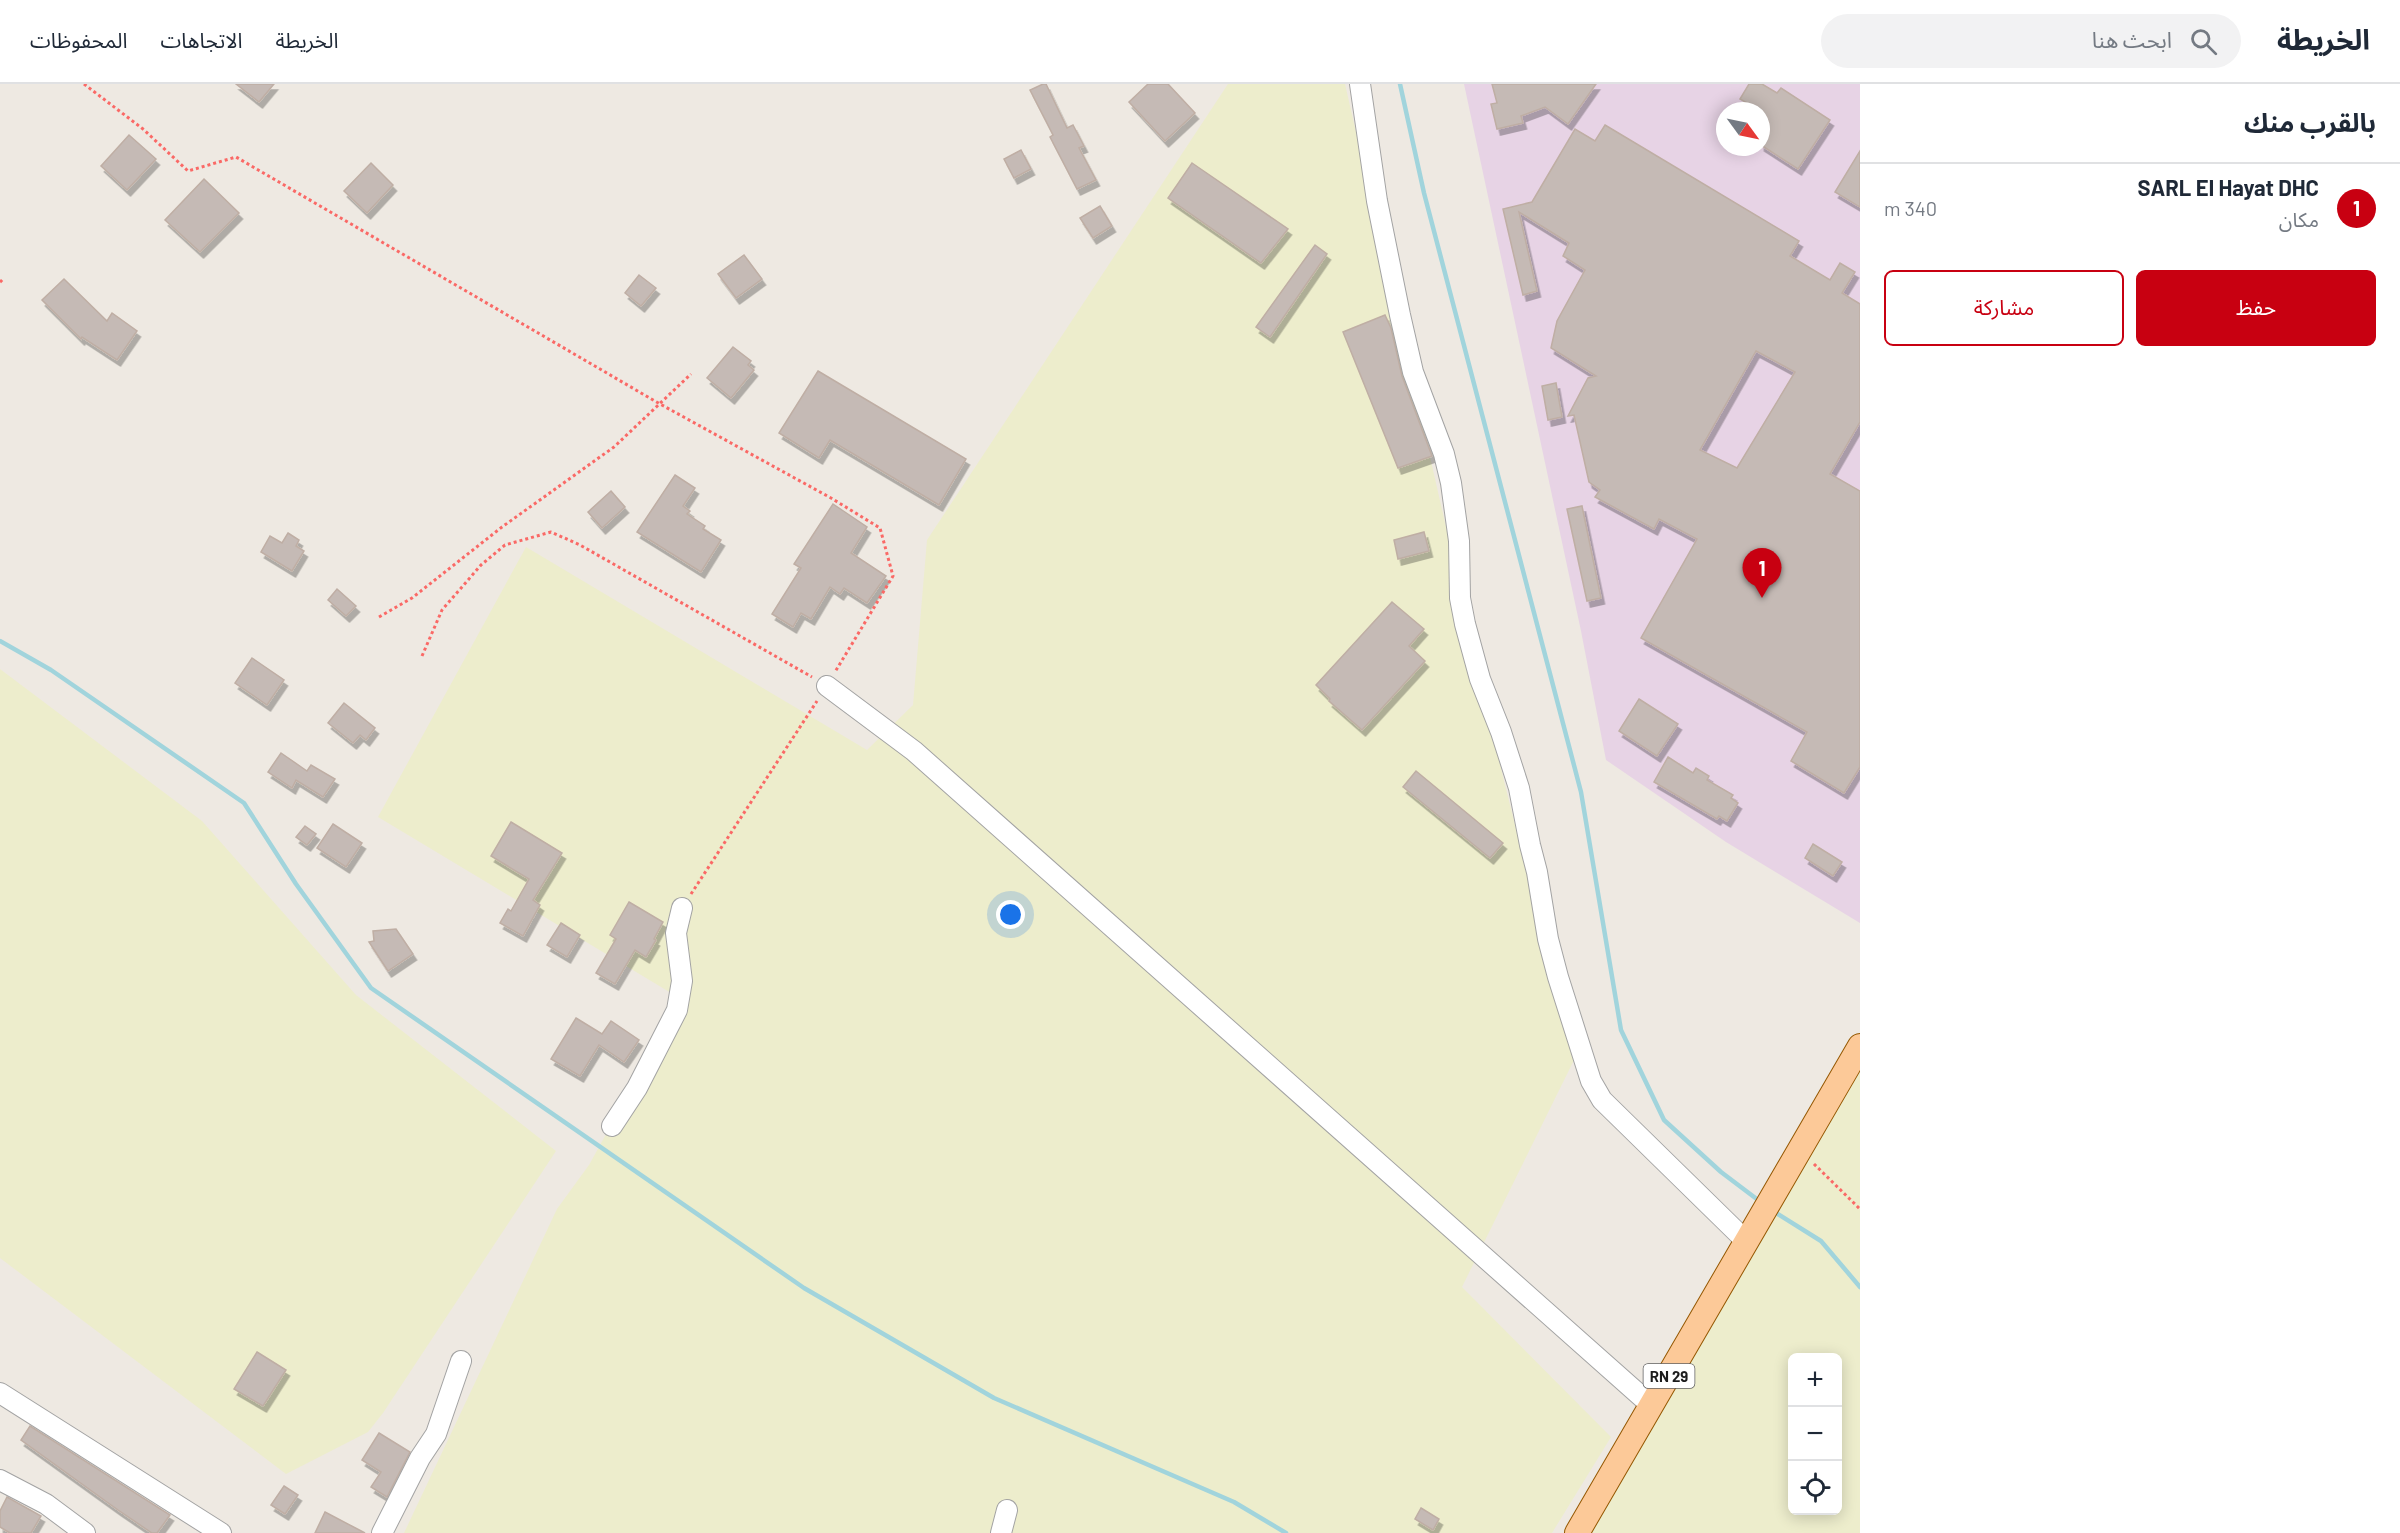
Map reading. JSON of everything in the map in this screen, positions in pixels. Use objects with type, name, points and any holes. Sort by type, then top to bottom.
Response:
[{"type":"main road","name":"RN 29","points":[[1577,1533],[1860,1046]]},
{"type":"street","points":[[1360,84],[1377,201],[1400,315],[1413,372],[1444,454],[1450,483],[1459,541],[1460,598],[1465,624],[1480,679],[1501,732],[1519,788],[1537,872],[1548,939],[1583,1059],[1591,1081],[1602,1100],[1747,1242]]},
{"type":"street","points":[[826,686],[914,750],[1652,1406]]},
{"type":"street","points":[[612,1126],[637,1088],[677,1010],[682,981],[676,933],[682,908]]},
{"type":"street","points":[[382,1533],[415,1467],[436,1434],[461,1361]]},
{"type":"street","points":[[0,1394],[221,1533]]},
{"type":"street","points":[[0,1480],[46,1504],[85,1533]]},
{"type":"street","points":[[1000,1533],[1007,1509]]},
{"type":"path","points":[[84,84],[143,129],[188,171],[236,157],[660,404],[831,498],[880,528],[893,576],[826,686],[682,908]]},
{"type":"path","points":[[379,617],[412,598],[502,527],[614,447],[691,375]]},
{"type":"path","points":[[422,656],[442,609],[482,566],[506,545],[551,532],[580,545],[826,686]]},
{"type":"path","points":[[1801,1151],[1860,1209]]},
{"type":"shaded area","points":[[1464,84],[1860,84],[1860,923],[1726,842],[1606,760],[1581,631]]},
{"type":"green space","points":[[1228,84],[1345,84],[1503,777],[1574,1060],[1462,1287],[1611,1437],[1552,1533],[404,1533],[557,1209],[589,1165],[681,999],[378,817],[526,547],[867,750],[913,705],[927,540]]},
{"type":"green space","points":[[0,669],[202,821],[356,995],[556,1151],[383,1413],[368,1432],[286,1474],[0,1258]]},
{"type":"green space","points":[[1860,1046],[1860,1533],[1577,1533]]},
{"type":"building","points":[[236,84],[274,84],[259,102]]},
{"type":"building","points":[[1046,84],[1067,128],[1073,125],[1084,146],[1079,148],[1096,180],[1077,189],[1050,137],[1053,135],[1030,90]]},
{"type":"building","points":[[1148,84],[1168,84],[1195,113],[1165,141],[1129,102]]},
{"type":"building","points":[[1492,84],[1596,84],[1568,124],[1545,107],[1521,116],[1523,123],[1497,129],[1491,104],[1497,103]]},
{"type":"building","points":[[1749,84],[1762,84],[1777,93],[1781,88],[1830,120],[1798,169],[1770,151],[1770,102],[1745,102],[1740,99]]},
{"type":"building","points":[[1605,125],[1799,241],[1790,256],[1830,280],[1840,263],[1855,272],[1842,293],[1860,304],[1860,422],[1830,474],[1860,491],[1860,767],[1844,793],[1791,761],[1807,732],[1641,638],[1697,539],[1659,519],[1654,529],[1595,497],[1600,490],[1589,482],[1574,415],[1568,416],[1588,378],[1596,376],[1551,348],[1557,321],[1585,270],[1563,256],[1569,243],[1519,212],[1537,291],[1523,295],[1503,209],[1532,202],[1575,129],[1595,141]],"holes":[[[1756,351],[1795,372],[1737,468],[1700,450]]]},
{"type":"building","points":[[129,135],[156,159],[127,190],[101,166]]},
{"type":"building","points":[[1021,150],[1031,169],[1014,178],[1004,159]]},
{"type":"building","points":[[1860,151],[1860,207],[1835,192]]},
{"type":"building","points":[[371,163],[393,185],[367,213],[344,191]]},
{"type":"building","points":[[1192,163],[1288,229],[1261,263],[1168,198]]},
{"type":"building","points":[[204,179],[239,213],[200,252],[165,220]]},
{"type":"building","points":[[1100,206],[1112,226],[1093,238],[1080,218]]},
{"type":"building","points":[[1315,245],[1327,254],[1270,337],[1256,327]]},
{"type":"building","points":[[744,255],[762,279],[736,298],[718,274]]},
{"type":"building","points":[[639,275],[656,288],[641,306],[625,293]]},
{"type":"building","points":[[64,279],[107,321],[112,313],[137,331],[117,360],[82,337],[81,339],[42,300]]},
{"type":"building","points":[[1385,315],[1391,328],[1402,376],[1432,456],[1398,468],[1343,332]]},
{"type":"building","points":[[733,347],[751,361],[748,365],[754,370],[731,398],[707,378]]},
{"type":"building","points":[[818,371],[966,459],[939,505],[830,440],[819,458],[779,433]]},
{"type":"building","points":[[1556,383],[1562,417],[1548,420],[1542,386]]},
{"type":"building","points":[[675,475],[695,488],[683,506],[690,511],[687,514],[705,526],[703,529],[721,540],[701,572],[637,532]]},
{"type":"building","points":[[611,491],[625,507],[602,528],[588,512]]},
{"type":"building","points":[[833,504],[867,527],[851,553],[886,576],[867,603],[844,588],[840,594],[830,587],[811,619],[801,613],[793,627],[772,614],[801,568],[794,564]]},
{"type":"building","points":[[1582,506],[1601,598],[1587,601],[1567,509]]},
{"type":"building","points":[[1424,532],[1429,551],[1398,559],[1394,540]]},
{"type":"building","points":[[288,533],[299,540],[296,546],[304,551],[292,571],[261,552],[270,536],[282,543]]},
{"type":"building","points":[[337,589],[356,606],[346,616],[328,600]]},
{"type":"building","points":[[1392,602],[1424,629],[1409,646],[1425,661],[1362,730],[1329,701],[1330,699],[1316,685]]},
{"type":"building","points":[[252,658],[284,680],[267,705],[235,683]]},
{"type":"building","points":[[1639,699],[1678,724],[1657,756],[1619,731]]},
{"type":"building","points":[[344,703],[375,728],[366,740],[360,735],[353,743],[328,723]]},
{"type":"building","points":[[281,753],[307,771],[311,765],[335,779],[323,797],[296,780],[292,788],[268,772]]},
{"type":"building","points":[[1668,757],[1693,773],[1696,768],[1709,776],[1707,780],[1733,795],[1731,798],[1738,803],[1727,821],[1719,816],[1717,819],[1654,782]]},
{"type":"building","points":[[1416,771],[1503,843],[1490,858],[1403,787]]},
{"type":"building","points":[[511,822],[562,853],[533,900],[540,905],[523,936],[500,923],[508,909],[511,911],[529,879],[491,856]]},
{"type":"building","points":[[333,824],[362,843],[346,867],[317,848]]},
{"type":"building","points":[[305,826],[316,834],[307,845],[296,837]]},
{"type":"building","points":[[1813,844],[1842,862],[1833,876],[1805,858]]},
{"type":"building","points":[[629,902],[663,922],[646,957],[635,950],[615,984],[596,973],[616,939],[610,935]]},
{"type":"building","points":[[561,923],[580,935],[567,957],[547,945]]},
{"type":"building","points":[[396,929],[413,954],[388,971],[369,942],[374,941],[373,931]]},
{"type":"building","points":[[576,1018],[602,1034],[611,1021],[639,1040],[624,1062],[599,1045],[580,1076],[551,1059]]},
{"type":"building","points":[[257,1352],[286,1370],[263,1406],[234,1389]]},
{"type":"building","points":[[30,1426],[170,1515],[157,1533],[152,1533],[118,1510],[21,1440]]},
{"type":"building","points":[[379,1433],[410,1452],[387,1497],[371,1487],[381,1472],[362,1460]]},
{"type":"building","points":[[284,1486],[298,1495],[285,1514],[271,1505]]},
{"type":"building","points":[[7,1497],[41,1516],[31,1533],[10,1533],[0,1527],[0,1511]]},
{"type":"building","points":[[1421,1508],[1439,1519],[1433,1530],[1415,1519]]},
{"type":"building","points":[[325,1512],[365,1533],[315,1533]]},
{"type":"waterway","points":[[1400,84],[1424,193],[1581,792],[1621,1030],[1664,1120],[1721,1172],[1762,1203]]},
{"type":"waterway","points":[[0,641],[51,670],[244,803],[296,884],[371,988],[804,1288],[994,1398],[1234,1502],[1286,1533]]},
{"type":"waterway","points":[[1773,1211],[1821,1241],[1860,1287]]},
{"type":"place","name":"SARL El Hayat DHC","points":[[1762,598]]}]
